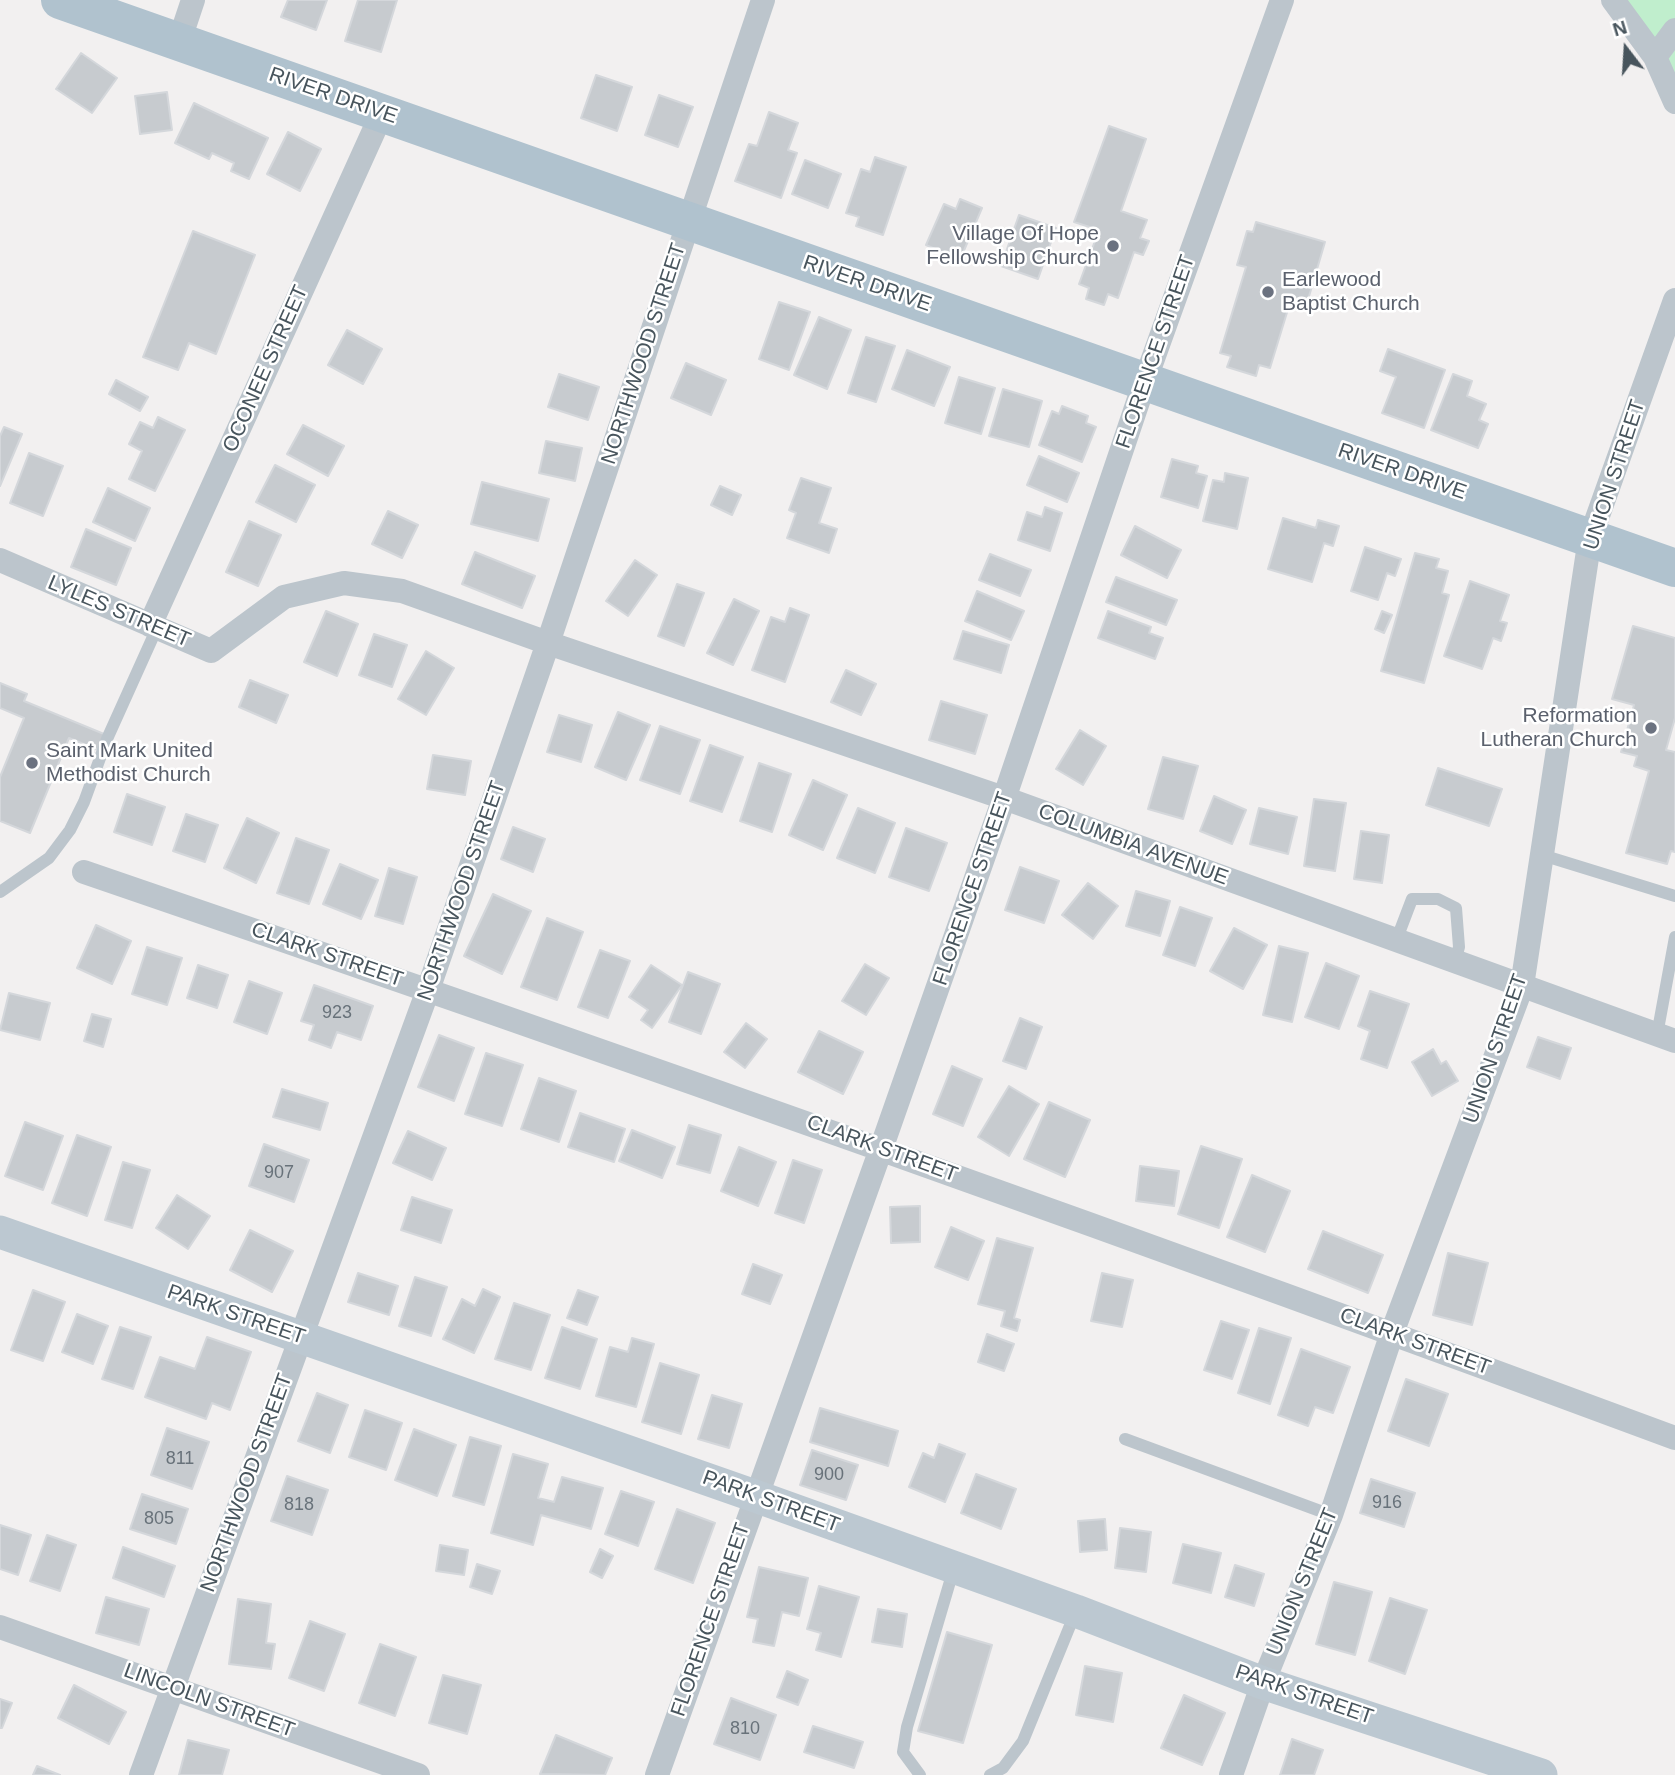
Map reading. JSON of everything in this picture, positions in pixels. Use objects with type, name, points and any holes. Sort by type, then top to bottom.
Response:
[{"type":"main road","name":"RIVER DRIVE","points":[[60,0],[1675,568]]},
{"type":"street","points":[[179,41],[192,0]]},
{"type":"street","name":"NORTHWOOD STREET","points":[[141,1775],[428,990],[548,643],[763,0]]},
{"type":"street","name":"FLORENCE STREET","points":[[657,1775],[1004,798],[1144,381],[1282,0]]},
{"type":"street","points":[[1613,0],[1655,57],[1675,102]]},
{"type":"street","points":[[1655,57],[1675,30]]},
{"type":"street","name":"OCONEE STREET","points":[[154,626],[382,113]]},
{"type":"street","name":"UNION STREET","points":[[1231,1775],[1263,1683],[1331,1515],[1392,1333],[1522,986],[1590,538],[1675,300]]},
{"type":"street","name":"LYLES STREET","points":[[0,560],[211,651],[285,597],[344,583],[402,591],[548,643]]},
{"type":"street","name":"COLUMBIA AVENUE","points":[[548,643],[1004,798],[1666,1038]]},
{"type":"street","name":"CLARK STREET","points":[[84,872],[881,1149],[1675,1438]]},
{"type":"street","name":"PARK STREET","points":[[0,1232],[954,1567],[1263,1683],[1541,1775]]},
{"type":"street","name":"LINCOLN STREET","points":[[0,1627],[418,1775]]},
{"type":"lane","points":[[0,892],[49,858],[70,830],[84,802],[154,626]]},
{"type":"lane","points":[[1542,855],[1675,896]]},
{"type":"lane","points":[[1396,941],[1412,899],[1438,899],[1456,908],[1459,947],[1455,962]]},
{"type":"lane","points":[[1666,1038],[1675,937]]},
{"type":"lane","points":[[1125,1439],[1331,1515]]},
{"type":"lane","points":[[920,1775],[903,1752],[906,1727],[954,1567]]},
{"type":"lane","points":[[990,1775],[1003,1768],[1023,1741],[1076,1611]]},
{"type":"green space","points":[[1613,0],[1675,0],[1675,102]]},
{"type":"building","points":[[288,0],[327,0],[316,30],[281,17]]},
{"type":"building","points":[[358,0],[397,0],[381,52],[345,41]]},
{"type":"building","points":[[81,53],[117,78],[92,113],[56,89]]},
{"type":"building","points":[[596,75],[632,87],[617,131],[581,118]]},
{"type":"building","points":[[167,92],[172,130],[140,134],[135,96]]},
{"type":"building","points":[[659,95],[693,107],[678,147],[645,135]]},
{"type":"building","points":[[194,103],[268,138],[249,179],[231,171],[234,163],[212,153],[209,159],[175,143]]},
{"type":"building","points":[[769,112],[798,123],[788,150],[797,153],[781,198],[735,181],[749,144],[757,146]]},
{"type":"building","points":[[1109,126],[1146,139],[1121,211],[1147,220],[1140,238],[1149,241],[1143,255],[1134,252],[1118,298],[1108,294],[1104,305],[1086,299],[1089,288],[1079,284],[1099,230],[1074,222]]},
{"type":"building","points":[[288,132],[321,149],[300,191],[267,174]]},
{"type":"building","points":[[875,157],[906,167],[883,235],[856,226],[859,217],[846,213],[861,169],[870,172]]},
{"type":"building","points":[[805,160],[841,174],[828,208],[792,194]]},
{"type":"building","points":[[960,199],[982,208],[960,260],[926,245],[944,204],[956,209]]},
{"type":"building","points":[[1019,215],[1056,228],[1038,279],[1001,266]]},
{"type":"building","points":[[1256,222],[1325,242],[1305,310],[1289,306],[1270,368],[1259,365],[1256,376],[1227,367],[1231,356],[1220,353],[1246,267],[1237,265],[1247,231],[1253,232]]},
{"type":"building","points":[[193,231],[255,255],[216,354],[189,343],[178,370],[143,357]]},
{"type":"building","points":[[779,302],[810,312],[789,370],[759,359]]},
{"type":"building","points":[[819,317],[851,330],[827,389],[794,375]]},
{"type":"building","points":[[347,330],[382,349],[363,384],[328,365]]},
{"type":"building","points":[[866,337],[895,346],[876,402],[848,393]]},
{"type":"building","points":[[1388,349],[1445,370],[1424,428],[1382,413],[1396,377],[1380,371]]},
{"type":"building","points":[[907,350],[950,367],[934,406],[892,389]]},
{"type":"building","points":[[686,363],[726,380],[711,415],[671,398]]},
{"type":"building","points":[[559,374],[599,387],[588,420],[548,407]]},
{"type":"building","points":[[1453,374],[1472,381],[1467,396],[1486,404],[1479,420],[1488,424],[1478,448],[1431,430]]},
{"type":"building","points":[[959,377],[995,388],[981,434],[945,423]]},
{"type":"building","points":[[116,380],[148,397],[140,411],[109,394]]},
{"type":"building","points":[[1003,389],[1042,401],[1029,447],[989,436]]},
{"type":"building","points":[[1062,406],[1088,416],[1086,423],[1096,427],[1082,462],[1039,445],[1052,411],[1059,414]]},
{"type":"building","points":[[158,417],[185,430],[155,491],[129,479],[142,451],[129,444],[140,422],[153,428]]},
{"type":"building","points":[[303,425],[344,446],[328,476],[287,454]]},
{"type":"building","points":[[4,427],[22,434],[0,486],[0,436]]},
{"type":"building","points":[[546,441],[582,448],[575,481],[539,473]]},
{"type":"building","points":[[29,453],[63,466],[43,516],[10,503]]},
{"type":"building","points":[[1039,456],[1079,473],[1067,502],[1027,485]]},
{"type":"building","points":[[1172,459],[1198,466],[1196,473],[1207,476],[1198,508],[1161,497]]},
{"type":"building","points":[[275,465],[315,485],[296,522],[256,502]]},
{"type":"building","points":[[1225,473],[1248,478],[1237,529],[1203,521],[1213,480],[1224,482]]},
{"type":"building","points":[[801,478],[831,488],[819,523],[837,529],[829,553],[787,538],[796,513],[789,510]]},
{"type":"building","points":[[482,482],[549,499],[538,541],[471,524]]},
{"type":"building","points":[[720,486],[741,495],[732,515],[711,505]]},
{"type":"building","points":[[108,488],[150,508],[135,541],[93,522]]},
{"type":"building","points":[[1045,507],[1062,513],[1050,551],[1018,540],[1027,512],[1042,517]]},
{"type":"building","points":[[388,511],[418,525],[402,558],[372,544]]},
{"type":"building","points":[[1283,518],[1316,528],[1318,520],[1339,526],[1333,546],[1324,543],[1312,582],[1268,569]]},
{"type":"building","points":[[249,521],[281,535],[258,586],[226,572]]},
{"type":"building","points":[[1135,526],[1181,550],[1167,578],[1121,555]]},
{"type":"building","points":[[86,529],[131,548],[116,585],[71,567]]},
{"type":"building","points":[[1365,547],[1401,559],[1395,576],[1387,573],[1378,600],[1351,591]]},
{"type":"building","points":[[475,552],[535,576],[522,608],[462,584]]},
{"type":"building","points":[[1415,553],[1439,559],[1436,568],[1448,571],[1442,593],[1449,595],[1424,683],[1381,671]]},
{"type":"building","points":[[990,554],[1031,570],[1020,596],[979,580]]},
{"type":"building","points":[[635,560],[657,575],[628,616],[606,601]]},
{"type":"building","points":[[1116,577],[1177,600],[1166,625],[1106,602]]},
{"type":"building","points":[[1470,581],[1509,595],[1500,621],[1507,623],[1501,641],[1493,638],[1482,669],[1444,656]]},
{"type":"building","points":[[677,584],[704,593],[684,646],[658,636]]},
{"type":"building","points":[[977,591],[1024,611],[1011,640],[965,621]]},
{"type":"building","points":[[734,599],[759,611],[733,665],[707,653]]},
{"type":"building","points":[[790,608],[809,615],[785,682],[752,670],[771,617],[785,622]]},
{"type":"building","points":[[326,611],[358,624],[337,676],[304,662]]},
{"type":"building","points":[[1108,611],[1151,627],[1149,633],[1163,638],[1155,659],[1098,638]]},
{"type":"building","points":[[1382,611],[1392,615],[1384,633],[1375,629]]},
{"type":"building","name":"Reformation Lutheran Church","points":[[1633,626],[1675,638],[1675,718],[1666,750],[1675,752],[1675,852],[1671,851],[1667,864],[1626,853],[1649,771],[1634,766],[1637,756],[1621,752],[1634,705],[1612,699]]},
{"type":"building","points":[[963,631],[1009,645],[1001,673],[954,659]]},
{"type":"building","points":[[374,634],[407,645],[392,687],[359,675]]},
{"type":"building","points":[[426,651],[454,668],[426,715],[398,699]]},
{"type":"building","points":[[846,670],[876,684],[861,715],[831,702]]},
{"type":"building","points":[[250,680],[288,695],[276,723],[239,707]]},
{"type":"building","name":"Saint Mark United Methodist Church","points":[[0,683],[27,694],[24,701],[104,734],[98,750],[69,738],[30,833],[0,821],[0,777],[24,718],[0,708]]},
{"type":"building","points":[[941,701],[987,715],[975,754],[929,740]]},
{"type":"building","points":[[618,712],[650,725],[626,780],[595,767]]},
{"type":"building","points":[[559,715],[592,725],[581,762],[547,752]]},
{"type":"building","points":[[660,726],[700,740],[680,794],[640,780]]},
{"type":"building","points":[[1080,730],[1106,746],[1083,785],[1056,769]]},
{"type":"building","points":[[710,745],[743,757],[722,812],[690,801]]},
{"type":"building","points":[[433,755],[471,761],[465,795],[427,789]]},
{"type":"building","points":[[1163,757],[1198,766],[1183,819],[1148,809]]},
{"type":"building","points":[[759,763],[791,774],[772,832],[740,821]]},
{"type":"building","points":[[1438,768],[1502,789],[1489,826],[1426,805]]},
{"type":"building","points":[[813,780],[847,795],[823,850],[789,835]]},
{"type":"building","points":[[127,794],[165,807],[152,845],[114,832]]},
{"type":"building","points":[[1214,796],[1246,810],[1232,844],[1200,831]]},
{"type":"building","points":[[1314,799],[1346,803],[1335,871],[1304,866]]},
{"type":"building","points":[[858,808],[895,823],[875,873],[837,858]]},
{"type":"building","points":[[1259,808],[1297,817],[1288,854],[1250,844]]},
{"type":"building","points":[[186,814],[218,825],[205,862],[173,851]]},
{"type":"building","points":[[247,818],[279,833],[256,883],[224,868]]},
{"type":"building","points":[[513,827],[545,839],[533,872],[501,859]]},
{"type":"building","points":[[906,828],[947,843],[929,891],[889,877]]},
{"type":"building","points":[[1361,831],[1389,835],[1382,883],[1354,879]]},
{"type":"building","points":[[296,838],[329,850],[309,904],[277,893]]},
{"type":"building","points":[[340,864],[378,880],[361,919],[323,904]]},
{"type":"building","points":[[1020,867],[1059,881],[1044,923],[1005,910]]},
{"type":"building","points":[[389,868],[417,877],[403,924],[375,916]]},
{"type":"building","points":[[1088,883],[1118,906],[1093,939],[1062,915]]},
{"type":"building","points":[[1136,891],[1170,901],[1160,936],[1126,926]]},
{"type":"building","points":[[493,894],[531,911],[502,974],[464,956]]},
{"type":"building","points":[[1180,907],[1212,918],[1195,966],[1163,955]]},
{"type":"building","points":[[547,918],[583,932],[557,1000],[521,987]]},
{"type":"building","points":[[96,925],[131,941],[112,984],[77,968]]},
{"type":"building","points":[[1234,928],[1267,945],[1243,989],[1210,971]]},
{"type":"building","points":[[1279,946],[1308,953],[1292,1022],[1263,1015]]},
{"type":"building","points":[[147,947],[182,958],[167,1005],[132,994]]},
{"type":"building","points":[[600,950],[630,961],[608,1018],[578,1007]]},
{"type":"building","points":[[1326,963],[1359,976],[1339,1029],[1305,1017]]},
{"type":"building","points":[[865,964],[889,978],[866,1015],[842,1001]]},
{"type":"building","points":[[198,965],[228,975],[217,1008],[187,998]]},
{"type":"building","points":[[651,965],[682,985],[652,1028],[641,1020],[648,1010],[629,997]]},
{"type":"building","points":[[688,972],[720,984],[701,1034],[669,1022]]},
{"type":"building","points":[[249,981],[282,993],[267,1034],[234,1022]]},
{"type":"building","points":[[314,985],[373,1006],[361,1040],[337,1032],[331,1048],[309,1040],[314,1025],[301,1021]]},
{"type":"building","points":[[1370,991],[1409,1004],[1387,1068],[1361,1059],[1370,1031],[1358,1026]]},
{"type":"building","points":[[9,993],[50,1003],[40,1040],[0,1030]]},
{"type":"building","points":[[92,1014],[111,1019],[103,1047],[84,1041]]},
{"type":"building","points":[[1020,1018],[1042,1027],[1026,1069],[1003,1061]]},
{"type":"building","points":[[746,1023],[767,1039],[745,1068],[724,1052]]},
{"type":"building","points":[[819,1031],[863,1052],[843,1094],[798,1072]]},
{"type":"building","points":[[439,1035],[474,1048],[454,1101],[418,1087]]},
{"type":"building","points":[[1538,1037],[1571,1048],[1560,1079],[1527,1067]]},
{"type":"building","points":[[1433,1049],[1441,1064],[1446,1061],[1458,1081],[1432,1096],[1412,1062]]},
{"type":"building","points":[[486,1053],[523,1065],[502,1126],[465,1114]]},
{"type":"building","points":[[952,1066],[982,1079],[963,1126],[933,1114]]},
{"type":"building","points":[[539,1078],[576,1091],[559,1142],[521,1129]]},
{"type":"building","points":[[1009,1086],[1039,1104],[1009,1156],[978,1137]]},
{"type":"building","points":[[282,1089],[328,1103],[320,1130],[273,1117]]},
{"type":"building","points":[[1049,1102],[1090,1120],[1065,1177],[1024,1159]]},
{"type":"building","points":[[580,1113],[625,1129],[614,1162],[568,1147]]},
{"type":"building","points":[[25,1122],[63,1136],[43,1190],[5,1176]]},
{"type":"building","points":[[689,1125],[721,1135],[710,1173],[677,1164]]},
{"type":"building","points":[[632,1130],[675,1147],[662,1178],[619,1161]]},
{"type":"building","points":[[408,1131],[446,1148],[432,1180],[393,1163]]},
{"type":"building","points":[[77,1135],[111,1147],[87,1216],[52,1203]]},
{"type":"building","points":[[264,1144],[309,1160],[294,1202],[249,1186]]},
{"type":"building","points":[[1201,1146],[1242,1159],[1219,1228],[1178,1214]]},
{"type":"building","points":[[739,1147],[776,1162],[758,1206],[721,1191]]},
{"type":"building","points":[[793,1160],[822,1170],[804,1223],[775,1213]]},
{"type":"building","points":[[123,1162],[150,1170],[132,1228],[105,1220]]},
{"type":"building","points":[[1140,1166],[1179,1171],[1174,1206],[1136,1201]]},
{"type":"building","points":[[1252,1175],[1290,1191],[1265,1252],[1227,1237]]},
{"type":"building","points":[[177,1195],[210,1216],[188,1249],[156,1228]]},
{"type":"building","points":[[412,1197],[452,1210],[441,1243],[401,1230]]},
{"type":"building","points":[[920,1206],[920,1242],[891,1243],[890,1207]]},
{"type":"building","points":[[951,1227],[984,1241],[968,1280],[935,1267]]},
{"type":"building","points":[[250,1230],[293,1251],[272,1292],[230,1270]]},
{"type":"building","points":[[1323,1231],[1383,1255],[1368,1293],[1308,1269]]},
{"type":"building","points":[[997,1238],[1033,1248],[1014,1318],[1020,1320],[1017,1331],[1001,1326],[1005,1311],[978,1304]]},
{"type":"building","points":[[1448,1253],[1488,1263],[1472,1325],[1433,1315]]},
{"type":"building","points":[[753,1264],[782,1275],[770,1304],[742,1294]]},
{"type":"building","points":[[358,1273],[398,1286],[389,1315],[348,1302]]},
{"type":"building","points":[[1102,1273],[1133,1280],[1122,1327],[1091,1321]]},
{"type":"building","points":[[415,1277],[447,1287],[431,1336],[399,1326]]},
{"type":"building","points":[[483,1289],[500,1297],[474,1353],[443,1339],[462,1299],[475,1306]]},
{"type":"building","points":[[33,1290],[65,1302],[43,1361],[11,1350]]},
{"type":"building","points":[[578,1290],[598,1297],[587,1325],[567,1318]]},
{"type":"building","points":[[514,1303],[550,1315],[531,1370],[495,1359]]},
{"type":"building","points":[[77,1314],[108,1326],[93,1364],[62,1352]]},
{"type":"building","points":[[1221,1321],[1249,1330],[1232,1379],[1204,1370]]},
{"type":"building","points":[[120,1327],[151,1337],[133,1389],[102,1379]]},
{"type":"building","points":[[562,1327],[597,1339],[580,1389],[545,1378]]},
{"type":"building","points":[[1259,1328],[1291,1338],[1270,1404],[1238,1393]]},
{"type":"building","points":[[987,1334],[1014,1344],[1004,1371],[978,1362]]},
{"type":"building","points":[[207,1337],[251,1352],[230,1410],[212,1403],[206,1419],[145,1397],[160,1357],[195,1369]]},
{"type":"building","points":[[632,1338],[654,1344],[636,1407],[596,1396],[610,1347],[628,1352]]},
{"type":"building","points":[[1301,1349],[1350,1367],[1333,1413],[1315,1407],[1308,1426],[1278,1415]]},
{"type":"building","points":[[660,1363],[699,1375],[681,1434],[642,1422]]},
{"type":"building","points":[[1406,1379],[1448,1394],[1429,1446],[1388,1431]]},
{"type":"building","points":[[317,1393],[348,1405],[330,1453],[298,1441]]},
{"type":"building","points":[[712,1395],[742,1404],[729,1448],[698,1439]]},
{"type":"building","points":[[820,1408],[898,1431],[888,1466],[810,1442]]},
{"type":"building","points":[[365,1410],[402,1423],[386,1470],[349,1457]]},
{"type":"building","points":[[167,1428],[209,1442],[192,1489],[151,1475]]},
{"type":"building","points":[[414,1429],[456,1445],[437,1496],[395,1480]]},
{"type":"building","points":[[470,1437],[501,1446],[484,1505],[453,1496]]},
{"type":"building","points":[[939,1444],[965,1454],[945,1502],[909,1487],[923,1453],[934,1458]]},
{"type":"building","points":[[812,1450],[858,1465],[846,1500],[800,1485]]},
{"type":"building","points":[[513,1454],[548,1464],[538,1498],[554,1502],[562,1477],[603,1488],[591,1529],[541,1515],[533,1545],[491,1533]]},
{"type":"building","points":[[976,1474],[1016,1489],[1001,1529],[961,1513]]},
{"type":"building","points":[[287,1476],[328,1490],[312,1535],[271,1521]]},
{"type":"building","points":[[1371,1479],[1415,1493],[1404,1527],[1360,1513]]},
{"type":"building","points":[[621,1491],[654,1502],[638,1546],[605,1534]]},
{"type":"building","points":[[142,1494],[188,1509],[176,1544],[130,1529]]},
{"type":"building","points":[[677,1509],[715,1523],[693,1583],[655,1569]]},
{"type":"building","points":[[1105,1519],[1107,1550],[1080,1552],[1078,1521]]},
{"type":"building","points":[[0,1525],[31,1535],[18,1575],[0,1569]]},
{"type":"building","points":[[1120,1528],[1151,1532],[1146,1572],[1115,1568]]},
{"type":"building","points":[[47,1535],[76,1545],[60,1591],[30,1581]]},
{"type":"building","points":[[1183,1544],[1221,1553],[1211,1593],[1173,1583]]},
{"type":"building","points":[[440,1545],[468,1550],[464,1575],[436,1571]]},
{"type":"building","points":[[123,1547],[175,1566],[164,1597],[113,1578]]},
{"type":"building","points":[[600,1549],[613,1556],[602,1578],[590,1572]]},
{"type":"building","points":[[477,1564],[500,1571],[492,1594],[470,1587]]},
{"type":"building","points":[[1235,1565],[1264,1574],[1254,1606],[1225,1597]]},
{"type":"building","points":[[759,1567],[808,1578],[799,1616],[782,1612],[774,1646],[753,1642],[758,1619],[747,1617]]},
{"type":"building","points":[[1334,1582],[1372,1592],[1355,1655],[1316,1644]]},
{"type":"building","points":[[819,1586],[859,1597],[841,1657],[816,1650],[821,1633],[807,1629]]},
{"type":"building","points":[[106,1597],[149,1609],[139,1645],[96,1633]]},
{"type":"building","points":[[1390,1598],[1427,1610],[1405,1674],[1369,1661]]},
{"type":"building","points":[[238,1599],[271,1604],[266,1643],[275,1644],[271,1669],[229,1664]]},
{"type":"building","points":[[878,1609],[907,1614],[902,1647],[872,1642]]},
{"type":"building","points":[[310,1621],[345,1634],[324,1691],[289,1678]]},
{"type":"building","points":[[947,1632],[992,1645],[963,1743],[918,1731]]},
{"type":"building","points":[[380,1644],[416,1657],[395,1716],[359,1703]]},
{"type":"building","points":[[1085,1666],[1122,1673],[1113,1722],[1076,1715]]},
{"type":"building","points":[[787,1671],[808,1680],[798,1705],[777,1697]]},
{"type":"building","points":[[443,1675],[481,1685],[467,1734],[429,1723]]},
{"type":"building","points":[[74,1685],[126,1712],[109,1744],[58,1718]]},
{"type":"building","points":[[1184,1695],[1225,1713],[1202,1765],[1161,1748]]},
{"type":"building","points":[[731,1698],[776,1715],[760,1760],[714,1744]]},
{"type":"building","points":[[0,1699],[12,1703],[2,1728],[0,1728]]},
{"type":"building","points":[[813,1726],[863,1742],[854,1768],[804,1752]]},
{"type":"building","points":[[556,1735],[612,1758],[605,1775],[540,1774]]},
{"type":"building","points":[[1292,1739],[1323,1750],[1314,1775],[1280,1775]]},
{"type":"building","points":[[188,1740],[229,1750],[222,1775],[179,1775]]},
{"type":"building","points":[[37,1766],[60,1775],[33,1775]]},
{"type":"place","name":"Village Of Hope Fellowship Church","points":[[1113,246]]},
{"type":"place","name":"Earlewood Baptist Church","points":[[1268,292]]},
{"type":"place","name":"Reformation Lutheran Church","points":[[1651,728]]},
{"type":"place","name":"Saint Mark United Methodist Church","points":[[32,763]]}]
